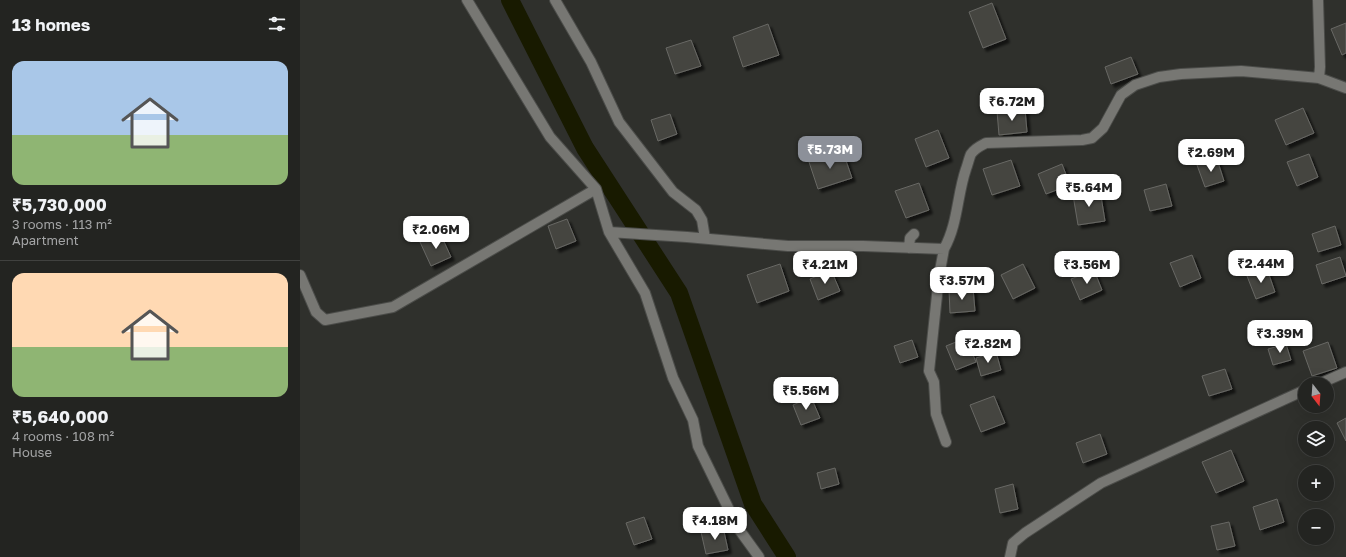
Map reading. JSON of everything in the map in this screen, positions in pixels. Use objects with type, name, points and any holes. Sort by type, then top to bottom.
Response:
[{"type":"street","points":[[467,0],[550,137],[596,189],[609,232],[645,293],[673,378],[693,420],[698,446],[738,528],[759,557]]},
{"type":"street","points":[[555,0],[591,62],[620,122],[673,192],[696,210],[702,220],[705,238]]},
{"type":"street","points":[[1318,0],[1319,78]]},
{"type":"street","points":[[946,442],[936,414],[934,382],[929,371],[939,276],[944,249],[950,237],[963,178],[971,154],[978,146],[986,144],[1082,140],[1092,138],[1103,128],[1122,95],[1135,85],[1159,77],[1181,74],[1241,71],[1319,78],[1346,88]]},
{"type":"street","points":[[300,275],[316,312],[325,320],[393,307],[596,189]]},
{"type":"street","points":[[609,232],[705,238],[788,246],[863,246],[944,249]]},
{"type":"street","points":[[909,248],[910,238],[914,234]]},
{"type":"street","points":[[1334,377],[1346,372]]},
{"type":"street","points":[[1010,557],[1013,543],[1025,533],[1101,483],[1298,393]]},
{"type":"building","points":[[992,3],[1006,39],[983,48],[969,12]]},
{"type":"building","points":[[1346,23],[1346,53],[1342,55],[1331,29]]},
{"type":"building","points":[[768,24],[779,55],[743,67],[733,37]]},
{"type":"building","points":[[691,40],[701,66],[675,74],[666,48]]},
{"type":"building","points":[[1131,57],[1138,74],[1111,84],[1105,67]]},
{"type":"building","points":[[1303,108],[1314,133],[1286,145],[1275,120]]},
{"type":"building","points":[[1025,109],[1027,132],[999,135],[997,111]]},
{"type":"building","points":[[670,114],[677,134],[658,141],[651,120]]},
{"type":"building","points":[[938,130],[949,158],[926,167],[915,139]]},
{"type":"building","points":[[843,152],[852,178],[818,189],[809,162]]},
{"type":"building","points":[[1309,154],[1318,177],[1297,186],[1287,162]]},
{"type":"building","points":[[1217,159],[1224,181],[1205,187],[1197,165]]},
{"type":"building","points":[[1011,160],[1020,186],[992,195],[983,169]]},
{"type":"building","points":[[1062,164],[1070,185],[1046,194],[1038,174]]},
{"type":"building","points":[[919,183],[929,210],[906,218],[895,191]]},
{"type":"building","points":[[1166,184],[1172,206],[1150,211],[1144,190]]},
{"type":"building","points":[[1100,190],[1105,221],[1078,225],[1073,195]]},
{"type":"building","points":[[567,219],[576,241],[556,249],[548,226]]},
{"type":"building","points":[[1335,226],[1341,245],[1318,252],[1312,234]]},
{"type":"building","points":[[440,233],[451,257],[431,266],[420,242]]},
{"type":"building","points":[[822,250],[828,264],[810,271],[804,257]]},
{"type":"building","points":[[1192,255],[1201,278],[1180,287],[1170,263]]},
{"type":"building","points":[[1340,257],[1346,276],[1322,284],[1316,265]]},
{"type":"building","points":[[780,264],[789,291],[757,303],[747,275]]},
{"type":"building","points":[[1023,264],[1035,288],[1013,299],[1001,275]]},
{"type":"building","points":[[1267,269],[1275,292],[1256,299],[1247,276]]},
{"type":"building","points":[[831,270],[840,291],[818,300],[810,279]]},
{"type":"building","points":[[1094,270],[1102,290],[1080,300],[1071,279]]},
{"type":"building","points":[[973,288],[975,311],[950,313],[949,290]]},
{"type":"building","points":[[966,338],[976,362],[956,370],[946,346]]},
{"type":"building","points":[[912,340],[918,357],[900,363],[894,346]]},
{"type":"building","points":[[1328,342],[1337,368],[1312,376],[1303,351]]},
{"type":"building","points":[[1286,344],[1291,360],[1273,365],[1268,349]]},
{"type":"building","points":[[996,352],[1001,370],[981,376],[976,358]]},
{"type":"building","points":[[1225,369],[1232,389],[1209,396],[1202,376]]},
{"type":"building","points":[[994,396],[1005,423],[981,432],[970,405]]},
{"type":"building","points":[[811,397],[820,418],[801,425],[793,405]]},
{"type":"building","points":[[1346,418],[1346,441],[1337,423]]},
{"type":"building","points":[[1100,434],[1107,454],[1083,463],[1076,443]]},
{"type":"building","points":[[1231,450],[1244,481],[1216,493],[1202,462]]},
{"type":"building","points":[[835,468],[839,484],[821,489],[817,473]]},
{"type":"building","points":[[1013,484],[1018,509],[1000,513],[995,489]]},
{"type":"building","points":[[1277,499],[1284,522],[1260,530],[1253,507]]},
{"type":"building","points":[[644,517],[652,539],[634,545],[626,523]]},
{"type":"building","points":[[1229,522],[1235,546],[1217,550],[1211,526]]},
{"type":"building","points":[[723,527],[728,550],[706,554],[701,532]]},
{"type":"waterway","points":[[510,0],[585,148],[679,293],[753,504],[787,557]]}]
